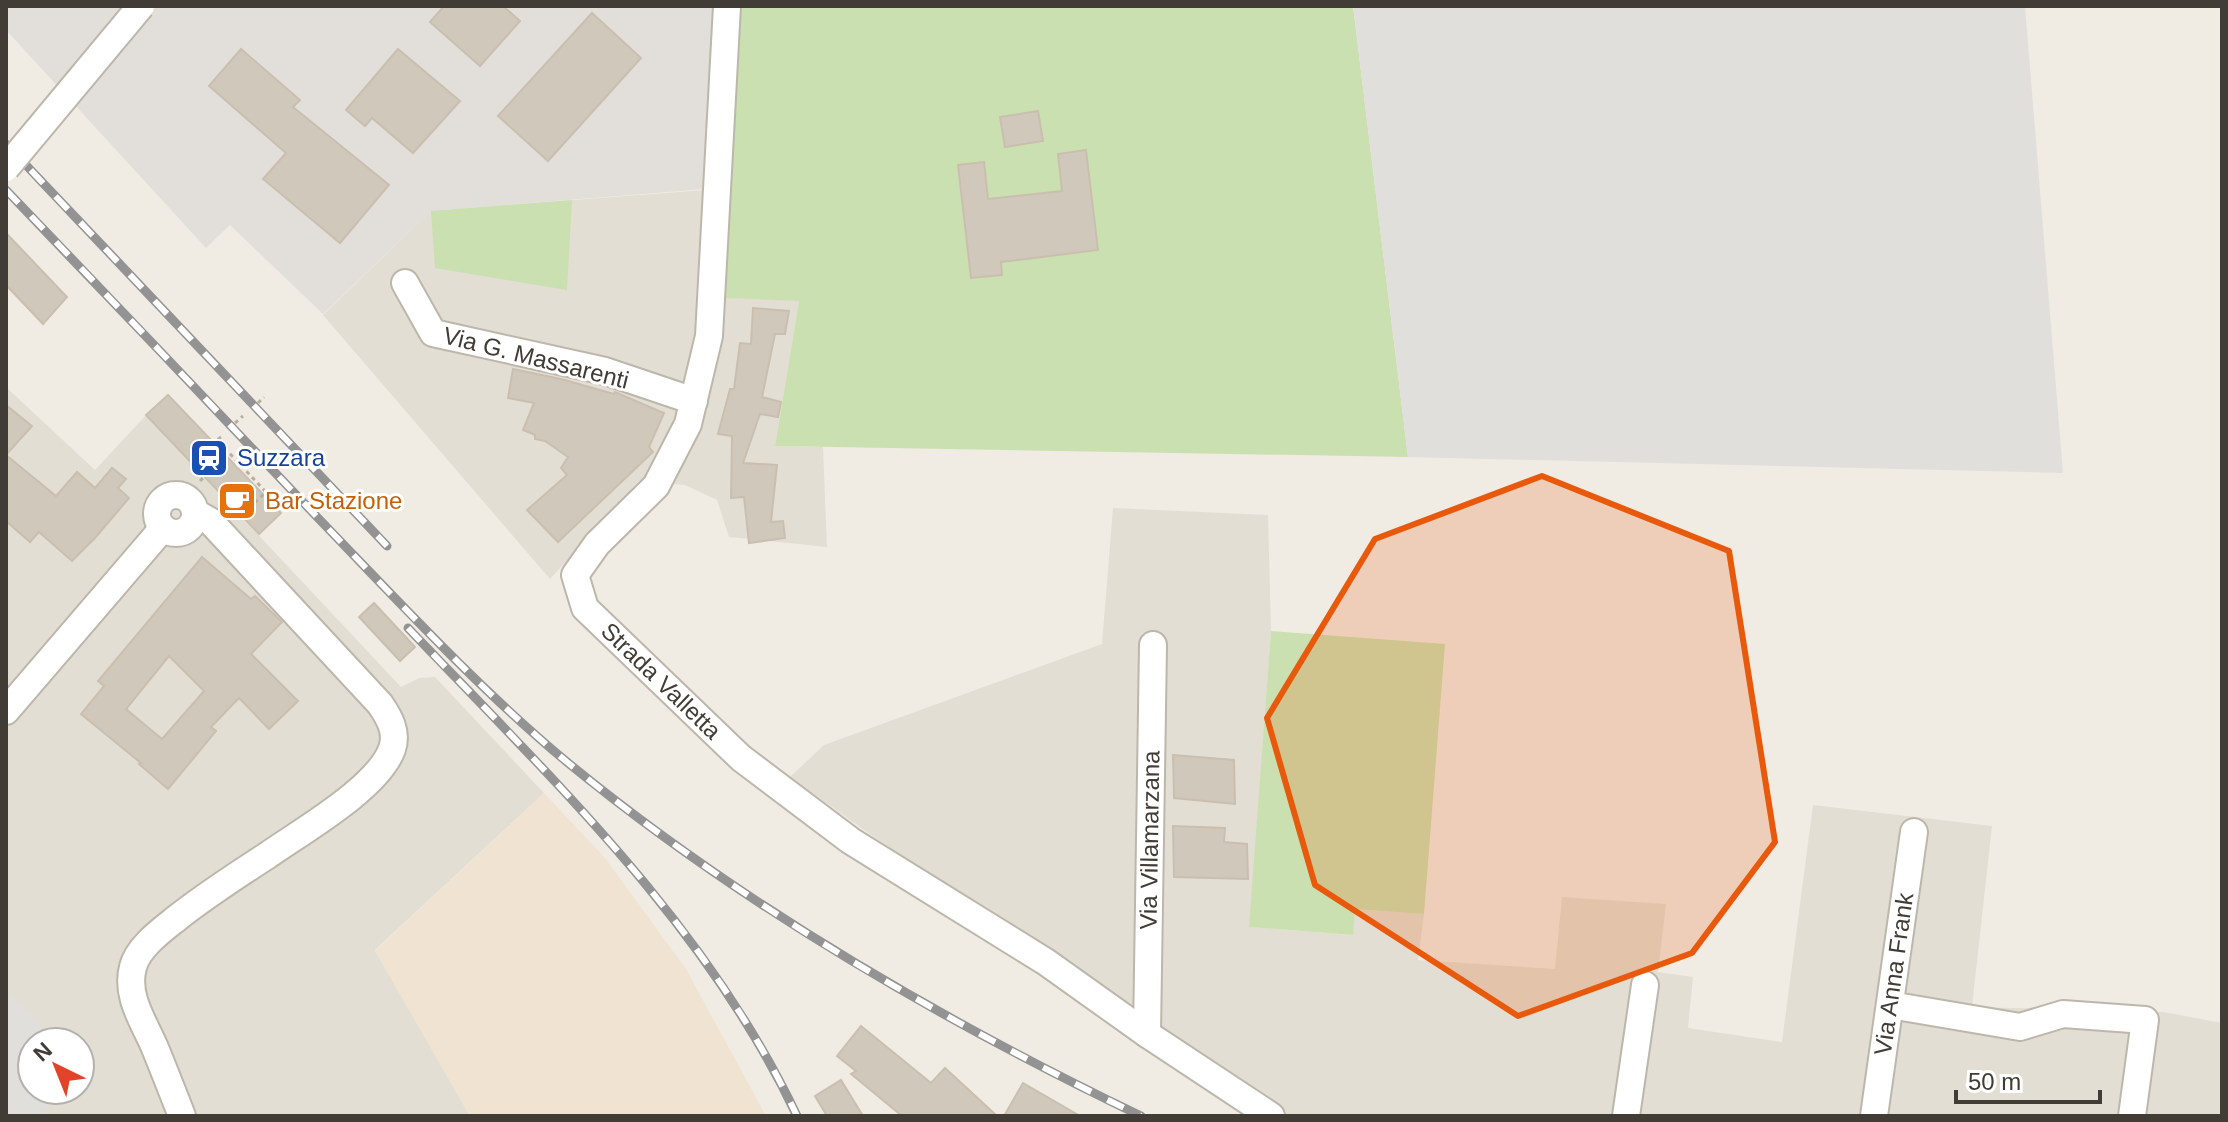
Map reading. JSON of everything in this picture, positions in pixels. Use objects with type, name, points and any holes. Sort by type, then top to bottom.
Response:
[{"type":"street","points":[[6,168],[141,6]]},
{"type":"street","name":"Strada Valletta","points":[[727,6],[709,336],[694,401],[688,424],[656,486],[597,544],[575,575],[585,608],[741,758],[826,823],[1046,962],[1271,1116]]},
{"type":"street","name":"Via G. Massarenti","points":[[405,283],[433,333],[605,371],[694,401]]},
{"type":"street","points":[[6,711],[163,528],[157,510],[164,499],[175,494],[187,497],[196,513],[210,521],[389,717],[395,733],[393,748],[382,766],[362,787],[328,814],[183,913],[154,937],[133,964],[130,984],[135,1005],[182,1116]]},
{"type":"street","name":"Via Villamarzana","points":[[1147,1034],[1153,645]]},
{"type":"street","name":"Via Anna Frank","points":[[1874,1116],[1914,832]]},
{"type":"street","points":[[1626,1116],[1645,985]]},
{"type":"street","points":[[1890,1005],[2020,1027],[2063,1014],[2145,1020],[2132,1116]]},
{"type":"path","points":[[258,403],[264,397]]},
{"type":"path","points":[[235,423],[243,416]]},
{"type":"path","points":[[221,437],[217,440],[228,454],[266,492],[222,534]]},
{"type":"path","points":[[200,481],[204,477]]},
{"type":"highlighted area","points":[[1542,476],[1729,551],[1775,842],[1692,953],[1518,1016],[1315,885],[1267,718],[1375,539]]},
{"type":"shaded area","points":[[6,6],[715,6],[705,189],[431,211],[323,314],[230,225],[206,248],[6,30]]},
{"type":"shaded area","points":[[1353,6],[2025,6],[2063,473],[1408,457]]},
{"type":"shaded area","points":[[705,190],[799,301],[775,446],[823,447],[827,547],[729,537],[717,500],[685,485],[639,481],[550,579],[323,315],[431,211]]},
{"type":"shaded area","points":[[6,387],[95,470],[146,415],[401,687],[419,678],[435,677],[544,793],[375,950],[470,1116],[6,1116]]},
{"type":"shaded area","points":[[1113,508],[1268,515],[1271,631],[1250,927],[1352,935],[1355,909],[1424,914],[1418,960],[1555,969],[1562,897],[1666,904],[1658,972],[1693,977],[1688,1028],[1782,1042],[1813,805],[1992,826],[1972,1007],[2164,1012],[2222,1023],[2222,1116],[1282,1116],[790,777],[824,745],[1102,644]]},
{"type":"shaded area","points":[[544,793],[605,858],[686,969],[766,1116],[470,1116],[375,951]]},
{"type":"shaded area","points":[[12,995],[40,1026],[16,1026],[16,1106],[48,1106],[39,1116],[6,1116],[6,1001]]},
{"type":"green space","points":[[715,6],[1353,6],[1408,457],[775,446],[799,301],[702,297]]},
{"type":"green space","points":[[572,200],[567,290],[435,268],[431,211]]},
{"type":"green space","points":[[1271,631],[1445,644],[1424,914],[1355,909],[1353,935],[1249,927]]},
{"type":"building","points":[[444,6],[503,6],[520,21],[480,66],[430,22]]},
{"type":"building","points":[[592,13],[641,58],[548,161],[498,116]]},
{"type":"building","points":[[241,49],[300,100],[293,107],[389,185],[340,243],[263,179],[286,153],[209,86]]},
{"type":"building","points":[[398,49],[460,101],[413,153],[372,118],[365,126],[346,110]]},
{"type":"building","points":[[1038,111],[1043,141],[1005,147],[1000,117]]},
{"type":"building","points":[[1086,150],[1098,250],[1001,262],[1002,275],[971,278],[958,165],[984,162],[988,199],[1062,191],[1058,154]]},
{"type":"building","points":[[6,233],[67,297],[43,324],[6,285]]},
{"type":"building","points":[[753,308],[789,311],[785,334],[775,334],[762,397],[781,402],[778,417],[760,414],[743,463],[777,465],[771,522],[783,521],[785,538],[749,543],[744,497],[731,498],[732,436],[718,434],[730,389],[734,389],[740,343],[751,344]]},
{"type":"building","points":[[513,369],[615,392],[664,413],[649,447],[653,452],[558,542],[527,510],[567,475],[561,468],[568,457],[523,430],[534,403],[508,398]]},
{"type":"building","points":[[168,395],[281,513],[259,534],[146,415]]},
{"type":"building","points":[[6,405],[32,426],[6,455]]},
{"type":"building","points":[[6,455],[56,496],[77,472],[95,488],[112,468],[126,479],[118,488],[129,498],[72,561],[39,532],[30,542],[6,521]]},
{"type":"building","points":[[202,557],[251,599],[255,596],[282,622],[251,654],[298,701],[269,729],[239,698],[211,727],[216,731],[168,789],[81,714],[104,686],[98,681]],"holes":[[[169,656],[204,691],[162,739],[126,709]]]},
{"type":"building","points":[[374,603],[415,647],[400,661],[359,617]]},
{"type":"building","points":[[1173,755],[1234,760],[1235,804],[1174,798]]},
{"type":"building","points":[[1173,826],[1225,828],[1224,842],[1247,844],[1248,879],[1174,877]]},
{"type":"building","points":[[861,1026],[931,1083],[945,1068],[997,1116],[902,1116],[851,1074],[856,1071],[837,1056]]},
{"type":"building","points":[[841,1080],[863,1116],[827,1116],[815,1096]]},
{"type":"building","points":[[1023,1083],[1080,1116],[1004,1116]]},
{"type":"railway","points":[[6,144],[387,546]]},
{"type":"railway","points":[[6,190],[409,613],[470,674],[567,762],[633,814],[771,911],[917,999],[1141,1116]]},
{"type":"railway","points":[[408,628],[570,798],[672,917],[718,980],[760,1046],[797,1116]]},
{"type":"place","name":"Suzzara","points":[[209,458]]},
{"type":"place","name":"Bar Stazione","points":[[237,501]]}]
